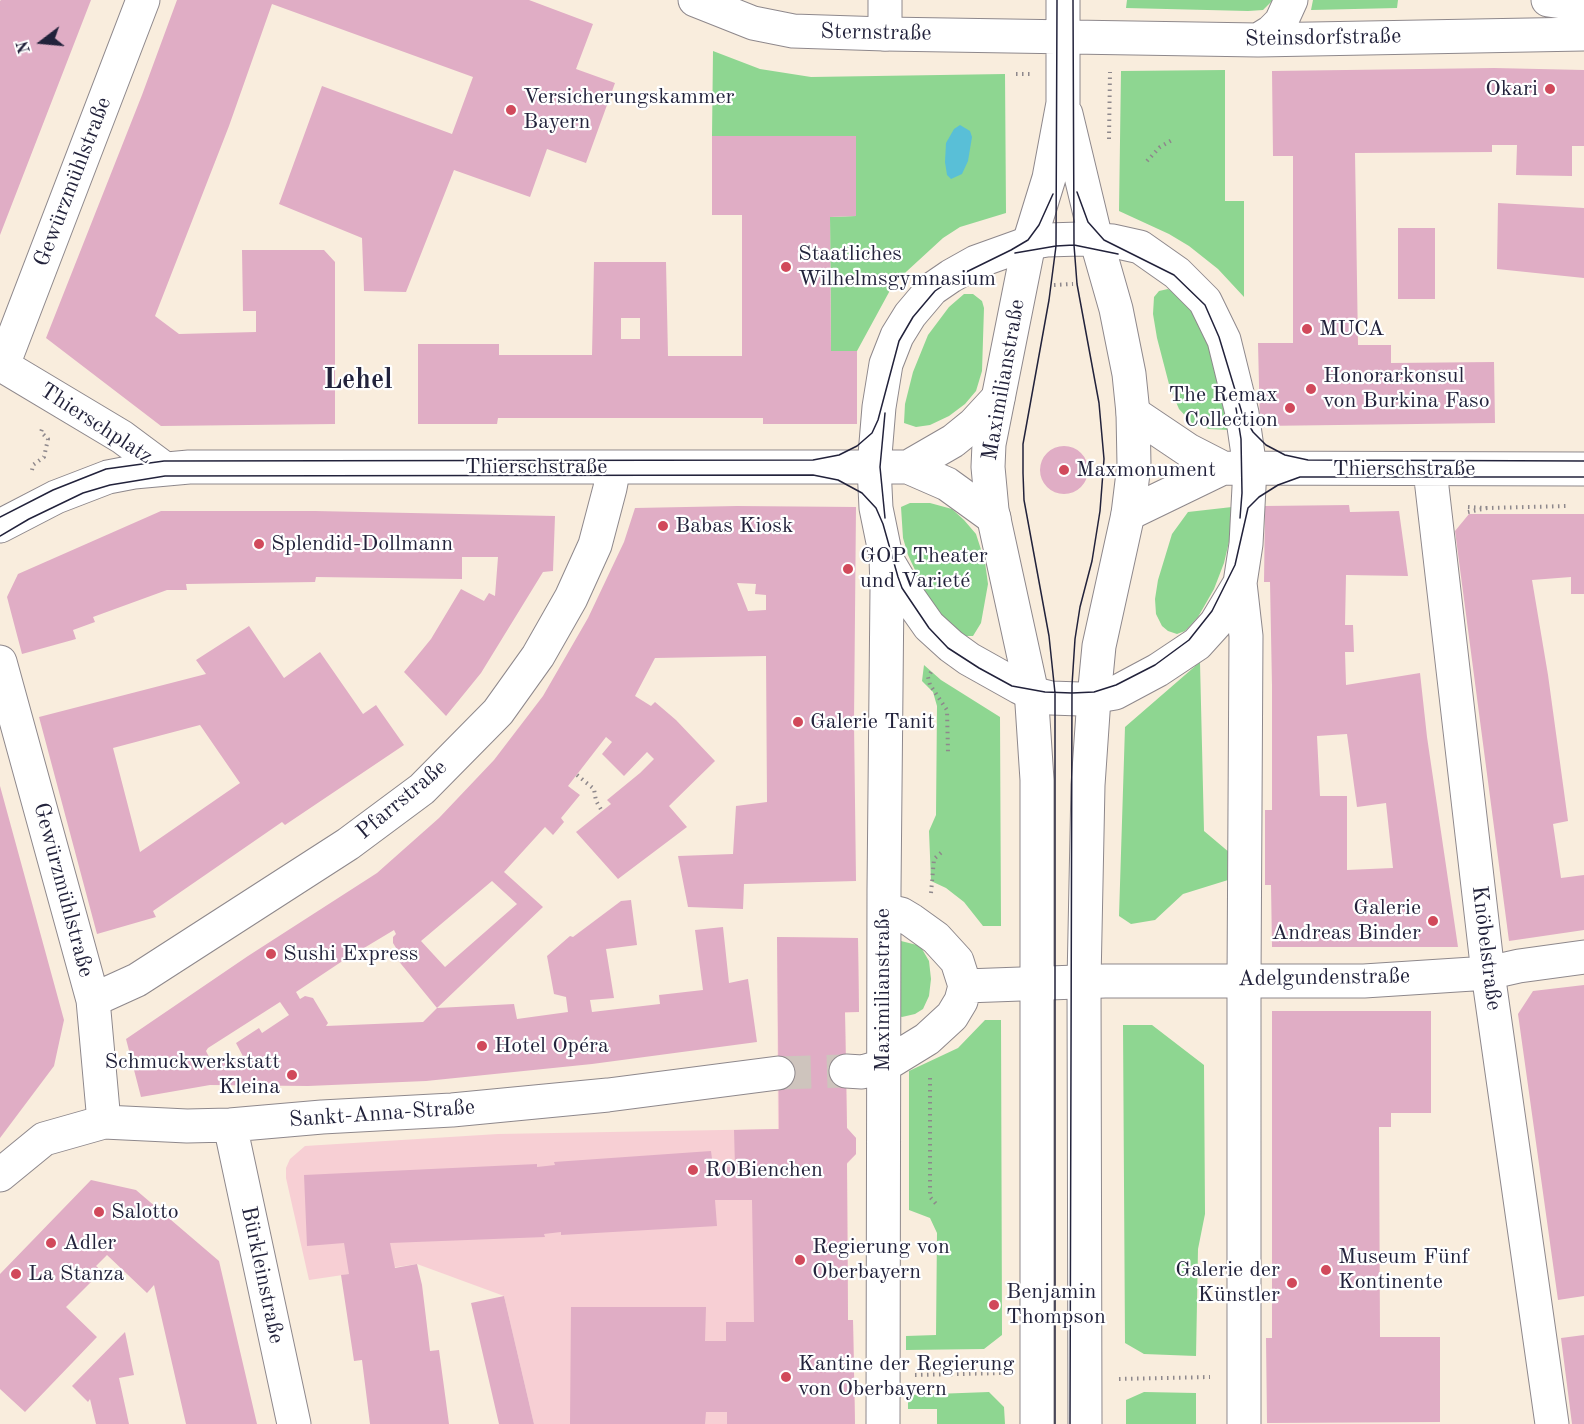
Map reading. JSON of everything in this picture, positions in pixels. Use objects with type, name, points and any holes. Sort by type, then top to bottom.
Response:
[{"type":"street","name":"Gewürzmühlstraße","points":[[2,364],[143,0]]},
{"type":"street","name":"Sternstraße","points":[[695,0],[753,23],[793,31],[1063,36]]},
{"type":"street","points":[[885,0],[885,34]]},
{"type":"street","name":"Maximilianstraße","points":[[1063,0],[1063,103],[1049,178],[1029,243],[989,444],[988,467],[994,518],[1031,693],[1037,780],[1061,982],[1085,1424]]},
{"type":"street","points":[[1258,40],[1281,22],[1291,0]]},
{"type":"street","points":[[1548,0],[1584,5]]},
{"type":"street","name":"Steinsdorfstraße","points":[[1063,36],[1258,40],[1584,34]]},
{"type":"street","name":"Maximilianstraße","points":[[1037,1424],[1061,982],[1088,785],[1099,646],[1128,514],[1134,465],[1133,413],[1129,374],[1116,309],[1096,239],[1063,103]]},
{"type":"street","name":"Maximilianstraße","points":[[883,1424],[886,557],[876,508],[874,467],[879,407],[886,364],[897,336],[909,315],[932,290],[951,276],[976,262],[1029,243],[1096,239],[1113,241],[1146,251],[1177,273],[1205,301],[1224,340],[1242,413],[1237,468],[1246,544],[1240,583],[1246,636],[1244,1424]]},
{"type":"street","name":"Thierschplatz","points":[[2,364],[122,437],[165,469]]},
{"type":"street","points":[[908,467],[953,441],[974,424],[998,398]]},
{"type":"street","name":"Thierschstraße","points":[[1133,413],[1188,450],[1237,468],[1584,469]]},
{"type":"street","name":"Thierschstraße","points":[[165,469],[189,467],[908,467],[947,484],[994,518]]},
{"type":"street","name":"Pfarrstraße","points":[[93,1000],[137,980],[348,844],[422,789],[483,727],[498,711],[538,656],[571,598],[595,545],[614,467]]},
{"type":"street","name":"Thierschstraße","points":[[1128,514],[1237,468]]},
{"type":"street","name":"Thierschplatz","points":[[13,519],[81,486],[108,477],[165,469]]},
{"type":"street","name":"Knöbelstraße","points":[[1430,470],[1488,973],[1552,1424]]},
{"type":"street","name":"Maximilianstraße","points":[[886,557],[910,599],[929,626],[975,663],[1031,693]]},
{"type":"street","name":"Maximilianstraße","points":[[1094,698],[1130,687],[1197,644],[1216,623],[1240,583]]},
{"type":"street","name":"Gewürzmühlstraße","points":[[0,662],[93,1000],[104,1122]]},
{"type":"street","points":[[1031,693],[1052,698],[1094,698]]},
{"type":"street","points":[[846,1071],[862,1072],[883,1066],[910,1051],[940,1029],[952,1016],[961,1002],[965,986],[957,961],[929,932],[901,914],[884,910]]},
{"type":"street","name":"Adelgundenstraße","points":[[1061,982],[1364,981],[1488,973],[1519,966],[1584,957]]},
{"type":"street","points":[[965,986],[1061,982]]},
{"type":"street","name":"Sankt-Anna-Straße","points":[[0,1174],[44,1139],[104,1122],[187,1126],[230,1125],[452,1110],[778,1073]]},
{"type":"street","name":"Bürkleinstraße","points":[[230,1125],[294,1424]]},
{"type":"path","points":[[1147,161],[1160,147],[1172,140]]},
{"type":"path","points":[[13,519],[33,465],[45,457],[48,439],[41,432],[43,422]]},
{"type":"path","points":[[1487,508],[1573,506]]},
{"type":"path","points":[[934,667],[928,677],[930,685],[947,710],[948,752]]},
{"type":"path","points":[[577,775],[594,789],[596,801],[602,811]]},
{"type":"path","points":[[930,899],[934,860],[944,850]]},
{"type":"path","points":[[929,1068],[930,1197],[938,1206]]},
{"type":"path","points":[[883,1376],[1011,1373]]},
{"type":"path","points":[[1118,1379],[1245,1376]]},
{"type":"shaded area","name":"Regierung von Oberbayern","points":[[777,937],[858,938],[859,1012],[845,1013],[847,1128],[856,1138],[856,1154],[847,1164],[848,1320],[853,1320],[855,1424],[534,1424],[504,1296],[417,1264],[309,1280],[286,1178],[286,1168],[290,1159],[305,1146],[498,1134],[778,1129]]},
{"type":"green space","points":[[1127,0],[1273,0],[1263,10],[1248,11],[1126,8]]},
{"type":"green space","points":[[1313,0],[1398,0],[1397,8],[1311,10]]},
{"type":"green space","points":[[713,51],[760,69],[811,77],[1005,74],[1006,213],[960,227],[943,238],[894,283],[857,351],[831,351],[830,217],[856,216],[856,136],[712,136]]},
{"type":"green space","points":[[1225,70],[1225,201],[1244,201],[1244,297],[1218,269],[1189,246],[1119,211],[1121,71]]},
{"type":"green space","points":[[1168,289],[1191,303],[1223,378],[1229,430],[1209,429],[1192,423],[1179,409],[1170,388],[1153,314],[1154,297],[1159,291]]},
{"type":"green space","points":[[964,294],[973,294],[982,301],[984,308],[982,371],[976,391],[965,404],[949,416],[930,425],[916,427],[904,423],[905,404],[913,372],[928,335],[949,307]]},
{"type":"green space","points":[[910,503],[930,503],[952,509],[976,534],[985,562],[988,584],[981,623],[973,636],[958,636],[935,610],[922,585],[903,538],[901,507]]},
{"type":"green space","points":[[1232,507],[1231,533],[1224,563],[1214,589],[1198,617],[1185,631],[1177,634],[1168,631],[1162,626],[1156,614],[1155,599],[1158,580],[1172,534],[1188,512]]},
{"type":"green space","points":[[1200,662],[1204,831],[1230,853],[1228,880],[1183,894],[1155,920],[1131,924],[1119,916],[1125,727]]},
{"type":"green space","points":[[924,665],[941,680],[1000,717],[1001,926],[983,926],[964,902],[946,888],[931,881],[929,831],[936,815],[937,706],[933,692],[922,681]]},
{"type":"green space","points":[[901,941],[917,945],[922,949],[929,961],[931,979],[929,996],[923,1009],[915,1014],[902,1017],[896,1015],[896,943]]},
{"type":"green space","points":[[985,1020],[1001,1020],[1002,1335],[984,1349],[906,1350],[906,1336],[936,1335],[937,1233],[930,1218],[909,1210],[909,1071],[958,1048]]},
{"type":"green space","points":[[1123,1025],[1152,1025],[1204,1065],[1205,1214],[1198,1249],[1196,1356],[1144,1354],[1125,1343]]},
{"type":"green space","points":[[989,1392],[1004,1407],[1005,1424],[937,1424],[937,1409],[908,1409],[908,1395]]},
{"type":"green space","points":[[1144,1392],[1196,1393],[1196,1424],[1126,1424],[1126,1400]]},
{"type":"water","points":[[960,125],[970,131],[972,137],[968,161],[962,174],[951,179],[947,175],[945,162],[946,143],[954,129]]},
{"type":"building","points":[[91,0],[0,235],[0,1]]},
{"type":"building","points":[[177,0],[529,0],[593,24],[576,69],[615,83],[586,163],[547,149],[530,197],[454,170],[406,292],[364,291],[362,238],[279,204],[322,86],[452,134],[473,77],[272,4],[229,126],[155,316],[179,334],[256,332],[256,311],[243,311],[242,250],[324,250],[335,262],[335,424],[161,426],[46,338]]},
{"type":"building","points":[[1494,68],[1584,70],[1584,146],[1572,146],[1572,176],[1516,175],[1517,145],[1492,145],[1492,152],[1355,153],[1358,345],[1391,345],[1391,363],[1494,362],[1495,423],[1260,426],[1258,343],[1293,343],[1293,156],[1273,156],[1272,71]]},
{"type":"building","name":"Staatliches Wilhelmsgymnasium","points":[[712,136],[856,136],[856,216],[830,217],[831,351],[857,351],[857,424],[763,424],[763,418],[498,418],[497,424],[418,424],[418,344],[499,344],[499,355],[592,355],[594,262],[666,262],[668,356],[742,356],[742,215],[712,215]],"holes":[[[621,318],[640,318],[640,339],[621,339]]]},
{"type":"building","points":[[1498,203],[1584,208],[1584,278],[1497,269]]},
{"type":"building","points":[[1398,228],[1435,228],[1435,299],[1398,299]]},
{"type":"building","name":"Maxmonument","points":[[1064,446],[1081,453],[1088,470],[1081,487],[1064,494],[1047,487],[1040,470],[1047,453]]},
{"type":"building","points":[[1349,505],[1350,512],[1399,511],[1408,576],[1346,575],[1345,625],[1353,625],[1354,652],[1345,652],[1346,685],[1420,673],[1427,737],[1458,947],[1272,947],[1271,885],[1265,885],[1265,810],[1272,810],[1272,686],[1270,582],[1264,582],[1265,506]],"holes":[[[1347,734],[1357,807],[1386,803],[1393,868],[1347,870],[1347,796],[1320,796],[1317,736]]]},
{"type":"building","points":[[856,507],[854,722],[856,881],[744,884],[743,909],[688,907],[678,856],[733,854],[736,806],[767,802],[766,656],[655,658],[635,696],[651,706],[655,702],[676,720],[715,761],[669,806],[687,827],[618,879],[576,832],[611,804],[607,800],[654,759],[647,752],[624,776],[602,754],[612,742],[606,737],[568,786],[580,795],[561,818],[564,822],[553,835],[545,827],[504,872],[543,907],[437,1008],[514,1004],[517,1019],[568,1012],[566,997],[554,994],[547,956],[570,936],[573,937],[621,901],[631,900],[637,945],[606,949],[614,998],[590,1000],[592,1012],[660,1004],[659,995],[703,990],[695,930],[723,927],[729,983],[748,979],[757,1042],[592,1064],[426,1081],[308,1086],[210,1085],[141,1097],[126,1039],[248,956],[377,873],[439,818],[494,760],[543,696],[588,618],[624,542],[635,508]],"holes":[[[737,583],[756,584],[755,594],[766,595],[766,610],[748,611]],[[492,881],[517,904],[445,967],[421,941]],[[394,930],[396,934],[393,937],[393,943],[401,956],[397,959],[437,1008],[423,1022],[326,1026],[328,1023],[313,998],[305,996],[300,999],[296,992]],[[280,1002],[289,1015],[262,1033],[259,1028],[236,1043],[246,1062],[212,1063],[206,1051]]]},
{"type":"building","points":[[161,511],[315,511],[555,516],[553,571],[543,572],[481,673],[446,716],[404,672],[431,639],[461,589],[484,601],[489,593],[495,596],[498,557],[462,557],[462,579],[316,577],[315,582],[186,584],[187,590],[167,590],[93,617],[95,622],[73,630],[76,639],[22,654],[7,597],[18,574]]},
{"type":"building","points":[[1469,514],[1584,514],[1584,594],[1571,594],[1571,577],[1532,580],[1568,821],[1553,824],[1561,878],[1584,875],[1584,930],[1509,941],[1455,531]]},
{"type":"building","points":[[249,626],[284,678],[320,652],[363,714],[376,705],[404,745],[285,825],[282,822],[153,911],[156,917],[97,934],[39,717],[206,674],[196,660]],"holes":[[[200,725],[240,783],[140,852],[113,748]]]},
{"type":"building","points":[[0,786],[64,1020],[54,1066],[0,1138]]},
{"type":"building","name":"Regierung von Oberbayern","points":[[777,937],[858,938],[859,1012],[845,1012],[847,1128],[856,1138],[856,1154],[847,1163],[848,1320],[853,1320],[855,1424],[727,1424],[727,1412],[706,1412],[705,1424],[570,1424],[571,1307],[706,1307],[705,1341],[726,1341],[726,1322],[754,1322],[752,1200],[715,1200],[717,1226],[561,1235],[561,1232],[544,1234],[545,1237],[390,1243],[395,1268],[417,1264],[422,1285],[430,1351],[439,1350],[449,1424],[370,1424],[362,1360],[354,1361],[341,1275],[349,1274],[344,1243],[307,1246],[304,1175],[537,1164],[537,1167],[555,1165],[554,1162],[711,1151],[713,1167],[735,1167],[734,1130],[779,1129]]},
{"type":"building","points":[[1584,985],[1584,1296],[1558,1300],[1518,1014],[1533,991]]},
{"type":"building","name":"Museum Fünf Kontinente","points":[[1272,1011],[1431,1011],[1431,1113],[1391,1113],[1391,1127],[1379,1127],[1380,1337],[1440,1337],[1440,1422],[1267,1423],[1266,1338],[1272,1338]]},
{"type":"building","points":[[91,1180],[136,1190],[219,1261],[257,1424],[186,1424],[154,1285],[147,1293],[107,1255],[96,1266],[102,1271],[66,1307],[97,1337],[25,1412],[0,1389],[0,1274]]},
{"type":"building","points":[[504,1296],[534,1424],[499,1424],[471,1303]]},
{"type":"building","points":[[125,1332],[134,1375],[119,1378],[129,1424],[96,1424],[90,1399],[88,1402],[72,1386]]},
{"type":"building","points":[[1584,1335],[1584,1424],[1572,1424],[1561,1338]]},
{"type":"tunnel","points":[[778,1073],[846,1071]]},
{"type":"tram line","points":[[1055,1424],[1055,693],[1049,636],[1024,500],[1023,444],[1049,300],[1056,246],[1057,0]]},
{"type":"tram line","points":[[1070,1424],[1072,685],[1075,639],[1080,607],[1092,561],[1100,511],[1104,459],[1099,403],[1077,284],[1074,245],[1073,0]]},
{"type":"tram line","points":[[1077,192],[1088,222],[1104,240],[1174,275],[1205,305],[1219,337],[1242,413],[1253,432],[1266,445],[1285,455],[1308,460],[1584,461]]},
{"type":"tram line","points":[[0,517],[53,490],[106,469],[164,461],[813,460],[839,455],[857,446],[872,433],[878,420],[899,341],[913,317],[935,291],[954,278],[1028,240],[1039,225],[1053,194]]},
{"type":"tram line","points":[[1015,253],[1074,245],[1118,254]]},
{"type":"tram line","points":[[1236,408],[1241,439],[1240,518]]},
{"type":"tram line","points":[[885,413],[880,467],[885,518]]},
{"type":"tram line","points":[[0,536],[83,493],[110,485],[165,476],[813,475],[838,480],[862,493],[876,508],[902,588],[929,628],[948,648],[1012,686],[1045,692],[1072,693],[1094,692],[1116,685],[1155,665],[1189,640],[1212,611],[1235,565],[1248,508],[1259,497],[1278,485],[1300,477],[1584,477]]},
{"type":"place","name":"Okari","points":[[1550,89]]},
{"type":"place","name":"Versicherungskammer Bayern","points":[[511,110]]},
{"type":"place","name":"Staatliches Wilhelmsgymnasium","points":[[786,267]]},
{"type":"place","name":"MUCA","points":[[1307,329]]},
{"type":"place","name":"Honorarkonsul von Burkina Faso","points":[[1311,389]]},
{"type":"place","name":"The Remax Collection","points":[[1290,408]]},
{"type":"place","name":"Maxmonument","points":[[1064,470]]},
{"type":"place","name":"Babas Kiosk","points":[[663,526]]},
{"type":"place","name":"Splendid-Dollmann","points":[[259,544]]},
{"type":"place","name":"GOP Theater und Varieté","points":[[848,569]]},
{"type":"place","name":"Galerie Tanit","points":[[798,722]]},
{"type":"place","name":"Galerie Andreas Binder","points":[[1433,921]]},
{"type":"place","name":"Sushi Express","points":[[271,954]]},
{"type":"place","name":"Hotel Opéra","points":[[482,1046]]},
{"type":"place","name":"Schmuckwerkstatt Kleina","points":[[292,1075]]},
{"type":"place","name":"ROBienchen","points":[[693,1170]]},
{"type":"place","name":"Salotto","points":[[99,1212]]},
{"type":"place","name":"Adler","points":[[51,1243]]},
{"type":"place","name":"Regierung von Oberbayern","points":[[800,1260]]},
{"type":"place","name":"Museum Fünf Kontinente","points":[[1326,1270]]},
{"type":"place","name":"La Stanza","points":[[16,1274]]},
{"type":"place","name":"Galerie der Künstler","points":[[1292,1283]]},
{"type":"place","name":"Benjamin Thompson","points":[[994,1305]]},
{"type":"place","name":"Kantine der Regierung von Oberbayern","points":[[786,1377]]},
{"type":"district","name":"Lehel","points":[[358,381]]}]
